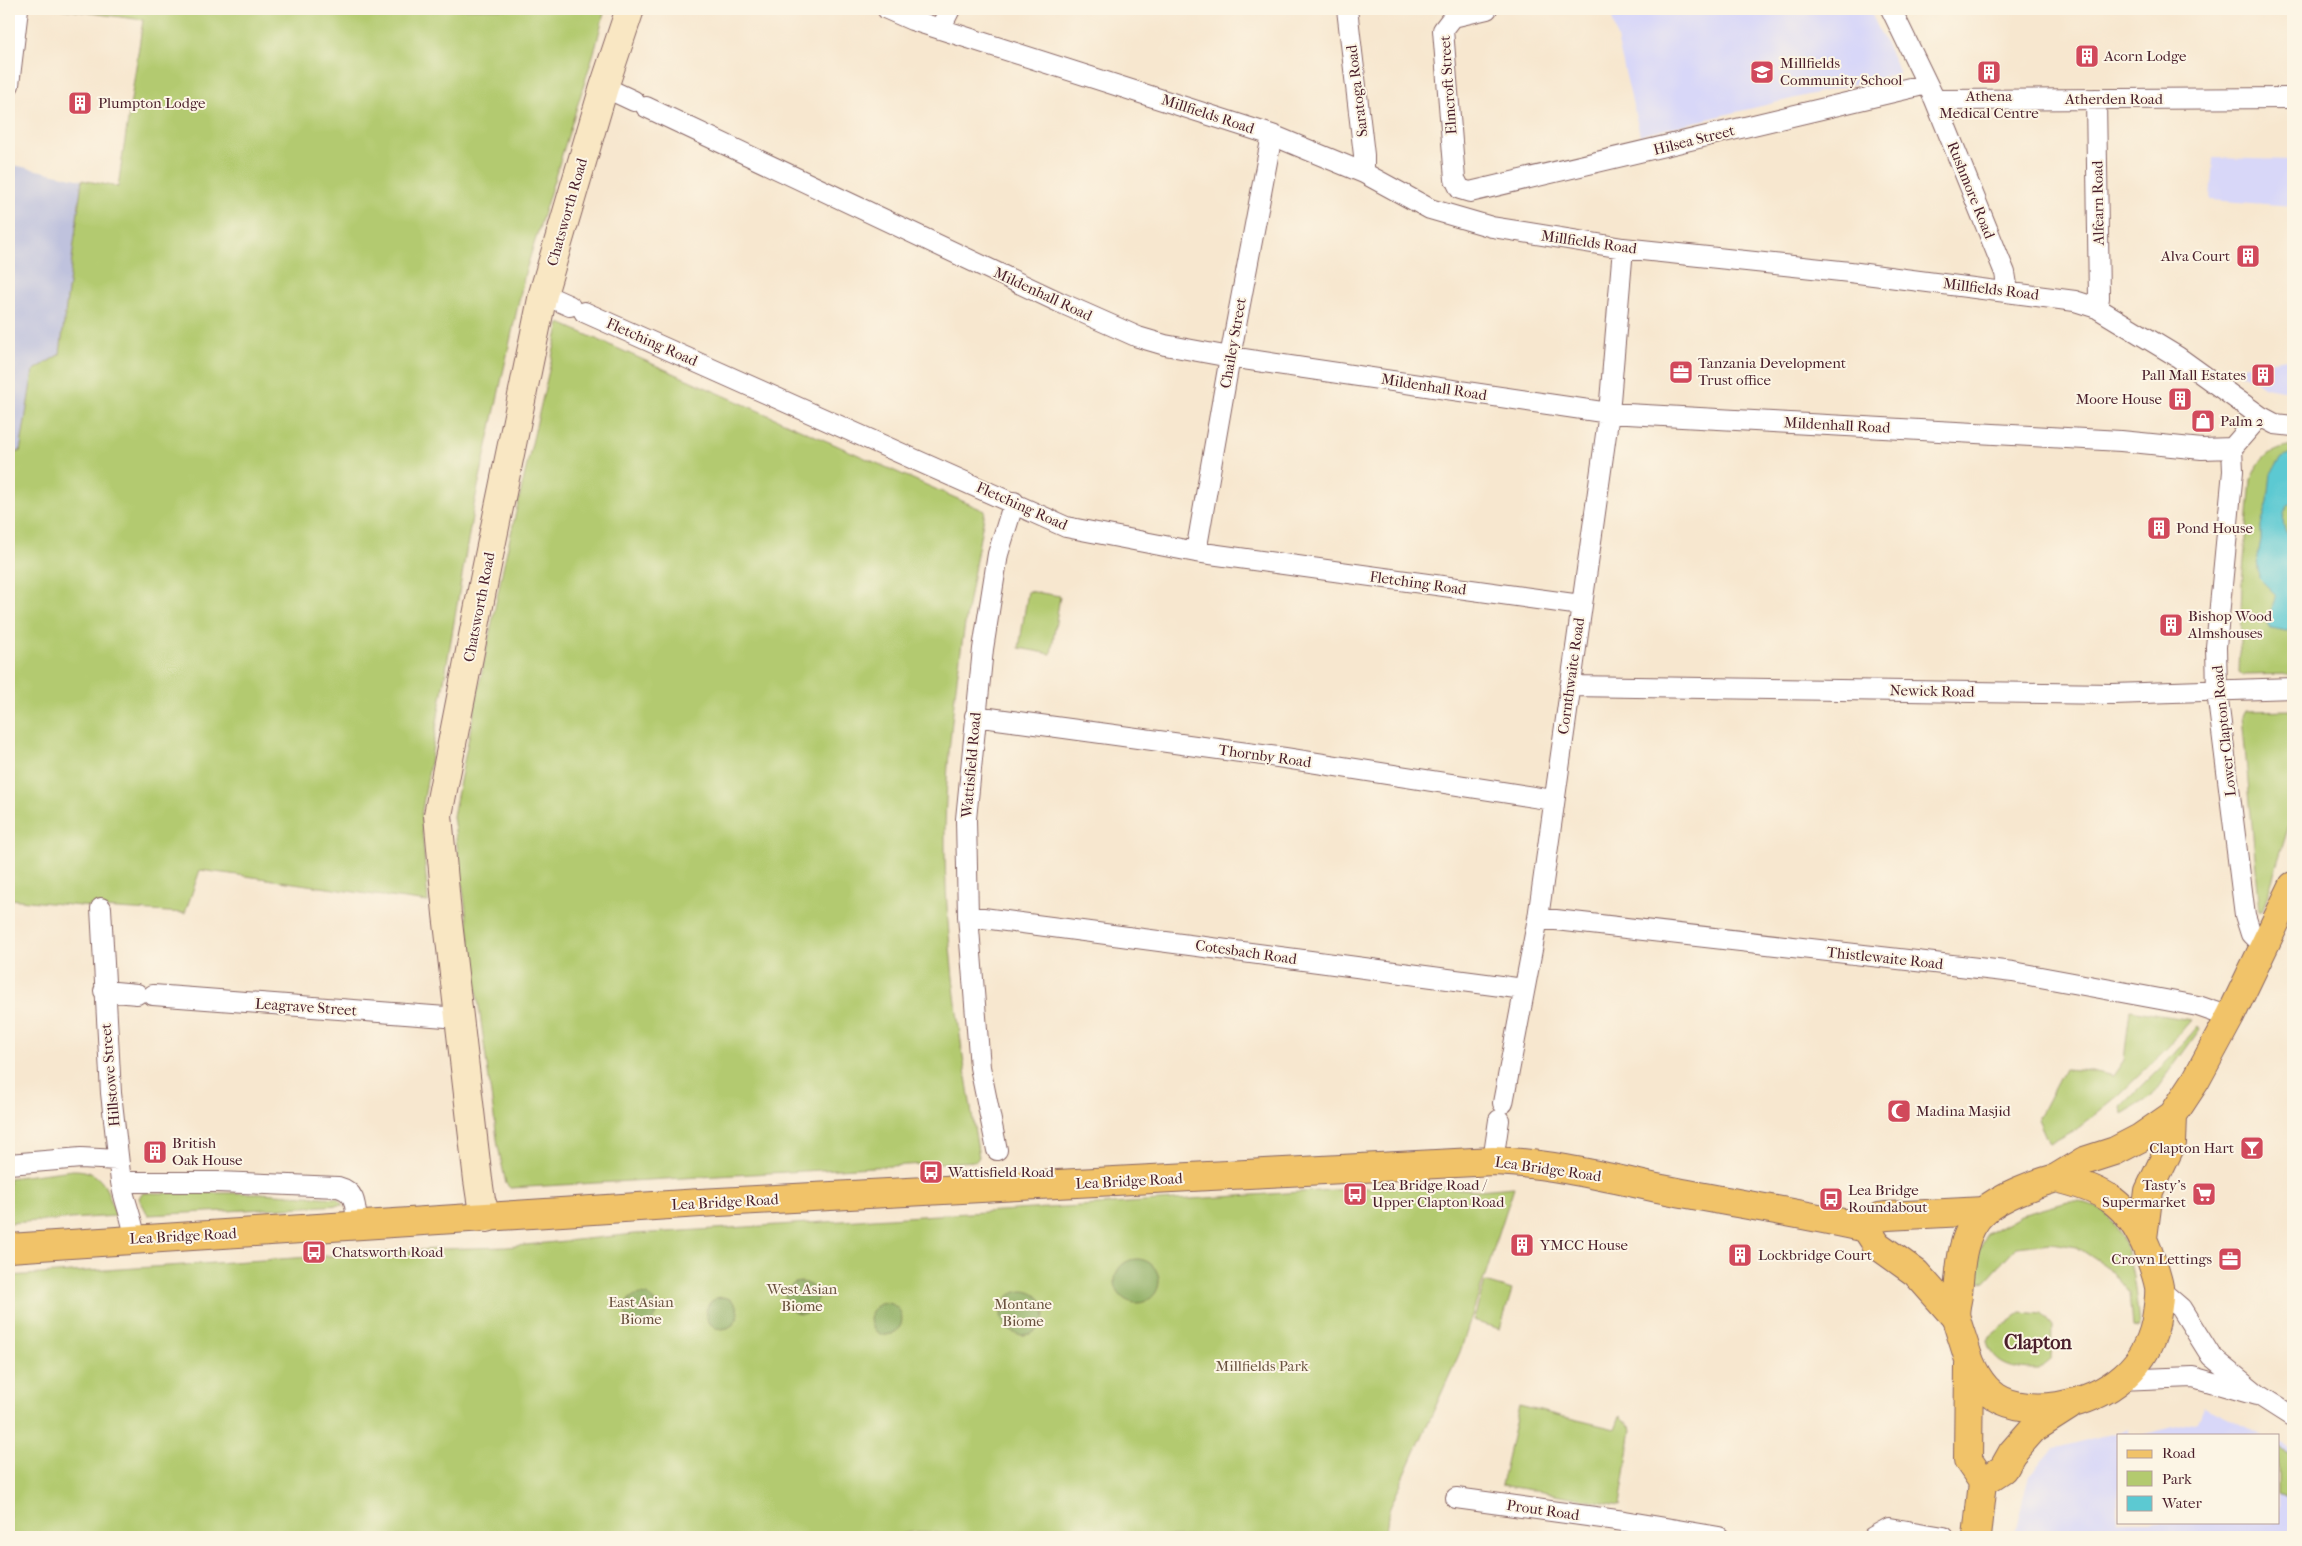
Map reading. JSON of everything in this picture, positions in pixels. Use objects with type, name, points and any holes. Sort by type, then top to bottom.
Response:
[{"type":"main road","points":[[1977,1537],[1983,1482],[1968,1460],[1969,1364],[1955,1317],[1964,1246],[1972,1226],[1984,1211],[2016,1193],[2056,1178],[2084,1161],[2115,1151],[2140,1138],[2173,1115],[2196,1080],[2230,1017],[2293,886]]},
{"type":"main road","points":[[2143,1238],[2149,1191],[2172,1144],[2173,1115]]},
{"type":"main road","name":"Lea Bridge Road","points":[[9,1248],[700,1203],[1493,1160],[1514,1161],[1866,1228]]},
{"type":"main road","points":[[1983,1482],[2003,1469],[2015,1448],[2033,1429],[2073,1404],[2101,1393],[2132,1369],[2148,1348],[2156,1322],[2160,1289],[2143,1238],[2131,1220],[2115,1202],[2102,1192],[2056,1178]]},
{"type":"main road","points":[[1955,1317],[1916,1273],[1877,1244],[1866,1228],[1879,1217],[1984,1211]]},
{"type":"main road","points":[[1969,1364],[1986,1388],[1996,1397],[2008,1403],[2047,1408],[2073,1404]]},
{"type":"street","points":[[9,86],[18,9]]},
{"type":"street","name":"Chatsworth Road","points":[[487,1218],[480,1192],[459,1018],[438,815],[543,294],[604,87],[630,9]]},
{"type":"street","name":"Millfields Road","points":[[887,9],[940,29],[1272,135],[1364,172],[1430,209],[1448,215],[1518,232],[1623,248],[2008,291],[2075,301],[2097,308],[2178,357],[2260,416],[2275,424],[2293,426]]},
{"type":"street","points":[[940,29],[950,9]]},
{"type":"street","name":"Saratoga Road","points":[[1347,9],[1364,155],[1364,172]]},
{"type":"street","name":"Elmcroft Street","points":[[1460,189],[1455,179],[1443,30],[1453,17],[1487,9]]},
{"type":"street","name":"Rushmore Road","points":[[1891,9],[1931,92],[2005,273],[2008,291]]},
{"type":"street","name":"Mildenhall Road","points":[[604,87],[1050,298],[1138,337],[1164,344],[1230,356],[1609,413],[2121,441],[2202,449],[2232,448]]},
{"type":"street","name":"Hilsea Street","points":[[1460,189],[1470,192],[1480,190],[1931,92]]},
{"type":"street","name":"Atherden Road","points":[[1931,92],[2096,99],[2293,98]]},
{"type":"street","name":"Alfearn Road","points":[[2096,99],[2099,298],[2097,308]]},
{"type":"street","name":"Chailey Street","points":[[1196,552],[1230,356],[1272,135]]},
{"type":"street","name":"Cornthwaite Road","points":[[1493,1160],[1538,918],[1553,800],[1609,413],[1623,248]]},
{"type":"street","name":"Fletching Road","points":[[543,294],[1014,502],[1066,527],[1196,552],[1581,605]]},
{"type":"street","points":[[2232,448],[2260,416]]},
{"type":"street","name":"Lower Clapton Road","points":[[2232,448],[2233,471],[2216,647],[2217,692],[2245,915],[2251,934],[2264,948]]},
{"type":"street","name":"Wattisfield Road","points":[[997,1150],[980,1067],[968,916],[966,819],[983,649],[998,554],[1014,502]]},
{"type":"street","name":"Newick Road","points":[[1570,686],[2113,694],[2293,688]]},
{"type":"street","name":"Thornby Road","points":[[975,716],[1285,758],[1553,800]]},
{"type":"street","name":"Hillstowe Street","points":[[101,908],[104,991],[118,1160],[124,1196],[134,1223],[135,1239]]},
{"type":"street","name":"Cotesbach Road","points":[[968,916],[1524,989]]},
{"type":"street","name":"Thistlewaite Road","points":[[1538,918],[2012,972],[2198,1006],[2230,1017]]},
{"type":"street","name":"Leagrave Street","points":[[104,991],[459,1018]]},
{"type":"street","points":[[9,1164],[81,1158],[118,1160]]},
{"type":"street","points":[[121,1182],[217,1182],[338,1188],[348,1191],[354,1198],[357,1226]]},
{"type":"street","points":[[2160,1289],[2181,1308],[2211,1356],[2260,1396],[2293,1417]]},
{"type":"street","points":[[2119,1380],[2193,1377],[2260,1396]]},
{"type":"street","name":"Prout Road","points":[[1456,1498],[1624,1521],[1683,1535],[1719,1537]]},
{"type":"street","points":[[1874,1537],[1889,1528],[1944,1537]]},
{"type":"shaded area","name":"Millfields Community School","points":[[1610,9],[1869,9],[1900,73],[1640,135]]},
{"type":"shaded area","points":[[2213,158],[2293,160],[2293,206],[2210,200]]},
{"type":"shaded area","points":[[9,164],[82,180],[60,354],[33,371],[20,453],[13,467],[9,467]]},
{"type":"shaded area","points":[[2293,358],[2293,392],[2266,387],[2230,368]]},
{"type":"shaded area","points":[[2204,1406],[2261,1434],[2145,1434],[2198,1421]]},
{"type":"shaded area","points":[[2128,1429],[2130,1434],[2117,1434],[2117,1524],[2280,1524],[2280,1443],[2293,1450],[2293,1520],[2287,1537],[2014,1537],[2029,1475],[2054,1449]]},
{"type":"green space","points":[[62,9],[605,9],[596,46],[525,273],[474,505],[421,816],[428,902],[200,870],[185,913],[101,908],[9,899],[9,467],[13,467],[15,452],[20,452],[33,371],[60,354],[82,180],[118,187],[143,20]]},
{"type":"green space","points":[[560,323],[985,511],[958,670],[949,750],[945,830],[947,912],[960,1035],[979,1157],[976,1161],[510,1188],[506,1184],[498,1146],[453,816],[503,568]]},
{"type":"green space","points":[[2293,445],[2293,674],[2243,675],[2239,672],[2242,583],[2251,480],[2257,466],[2266,456],[2278,449]]},
{"type":"green space","points":[[1028,591],[1060,596],[1051,654],[1019,648]]},
{"type":"green space","points":[[2293,710],[2293,812],[2263,910],[2260,912],[2242,716],[2245,711]]},
{"type":"green space","points":[[2130,1010],[2191,1020],[2167,1048],[2119,1095],[2077,1129],[2049,1144],[2038,1119],[2064,1069],[2092,1071],[2113,1076],[2124,1060]]},
{"type":"green space","points":[[2198,1026],[2200,1029],[2151,1097],[2123,1114],[2122,1106],[2171,1057]]},
{"type":"green space","points":[[72,1170],[91,1173],[98,1178],[107,1191],[116,1216],[9,1223],[9,1178]]},
{"type":"green space","name":"Millfields Park","points":[[1424,1186],[1478,1190],[1514,1187],[1460,1352],[1389,1510],[1385,1537],[957,1537],[933,1532],[909,1532],[893,1537],[9,1537],[9,1276],[438,1249],[506,1247],[635,1234],[1381,1187]]},
{"type":"green space","points":[[142,1193],[260,1193],[337,1198],[343,1205],[148,1215],[139,1198]]},
{"type":"green space","points":[[2068,1202],[2085,1203],[2094,1206],[2106,1215],[2116,1227],[2124,1243],[2129,1260],[2136,1296],[2139,1328],[2132,1327],[2129,1293],[2107,1267],[2077,1247],[2051,1243],[2016,1247],[1985,1281],[1976,1283],[1972,1263],[1987,1234],[2021,1215]]},
{"type":"green space","points":[[1141,1259],[1153,1265],[1158,1272],[1158,1290],[1153,1297],[1146,1302],[1133,1303],[1121,1297],[1116,1290],[1115,1277],[1121,1265],[1128,1260]]},
{"type":"green space","name":"West Asian Biome","points":[[801,1282],[807,1283],[812,1287],[816,1292],[816,1304],[812,1309],[807,1313],[801,1314],[795,1313],[790,1309],[786,1304],[785,1298],[786,1292],[790,1287],[795,1283]]},
{"type":"green space","points":[[1485,1282],[1512,1290],[1500,1329],[1473,1321]]},
{"type":"green space","name":"Montane Biome","points":[[1027,1291],[1039,1297],[1044,1305],[1044,1321],[1039,1329],[1031,1334],[1019,1335],[1007,1329],[1002,1321],[1001,1309],[1007,1297],[1015,1292]]},
{"type":"green space","name":"East Asian Biome","points":[[641,1294],[653,1298],[657,1310],[653,1322],[641,1326],[629,1322],[625,1310],[629,1298]]},
{"type":"green space","points":[[722,1297],[734,1301],[738,1313],[734,1325],[722,1329],[710,1325],[706,1313],[710,1301]]},
{"type":"green space","points":[[886,1303],[898,1307],[902,1319],[898,1331],[886,1335],[874,1331],[870,1319],[874,1307]]},
{"type":"green space","points":[[2021,1312],[2042,1314],[2052,1326],[2051,1359],[2039,1369],[2007,1365],[1994,1356],[1987,1340]]},
{"type":"green space","points":[[1519,1406],[1615,1429],[1620,1416],[1632,1429],[1620,1505],[1501,1485]]},
{"type":"green space","points":[[2280,1449],[2293,1455],[2293,1486],[2287,1498],[2280,1495]]},
{"type":"water","points":[[2293,453],[2293,501],[2286,509],[2283,520],[2286,531],[2293,539],[2293,630],[2286,631],[2271,628],[2267,623],[2276,595],[2259,578],[2257,560],[2271,473],[2282,458]]},
{"type":"place","name":"Acorn Lodge","points":[[2087,56]]},
{"type":"place","name":"Millfields Community School","points":[[1762,72]]},
{"type":"place","name":"Athena Medical Centre","points":[[1989,72]]},
{"type":"place","name":"Plumpton Lodge","points":[[80,103]]},
{"type":"place","name":"Alva Court","points":[[2248,256]]},
{"type":"place","name":"Tanzania Development Trust office","points":[[1681,372]]},
{"type":"place","name":"Pall Mall Estates","points":[[2263,375]]},
{"type":"place","name":"Moore House","points":[[2180,399]]},
{"type":"place","name":"Palm 2","points":[[2203,421]]},
{"type":"place","name":"Pond House","points":[[2159,528]]},
{"type":"place","name":"Bishop Wood Almshouses","points":[[2171,625]]},
{"type":"place","name":"Madina Masjid","points":[[1899,1111]]},
{"type":"place","name":"Clapton Hart","points":[[2252,1148]]},
{"type":"place","name":"British Oak House","points":[[155,1152]]},
{"type":"place","name":"Wattisfield Road","points":[[931,1172]]},
{"type":"place","name":"Lea Bridge Road / Upper Clapton Road","points":[[1355,1194]]},
{"type":"place","name":"Tasty's Supermarket","points":[[2204,1194]]},
{"type":"place","name":"Lea Bridge Roundabout","points":[[1831,1199]]},
{"type":"place","name":"YMCC House","points":[[1522,1245]]},
{"type":"place","name":"Chatsworth Road","points":[[314,1252]]},
{"type":"place","name":"Lockbridge Court","points":[[1740,1255]]},
{"type":"place","name":"Crown Lettings","points":[[2230,1259]]},
{"type":"district","name":"Clapton","points":[[2038,1342]]}]
